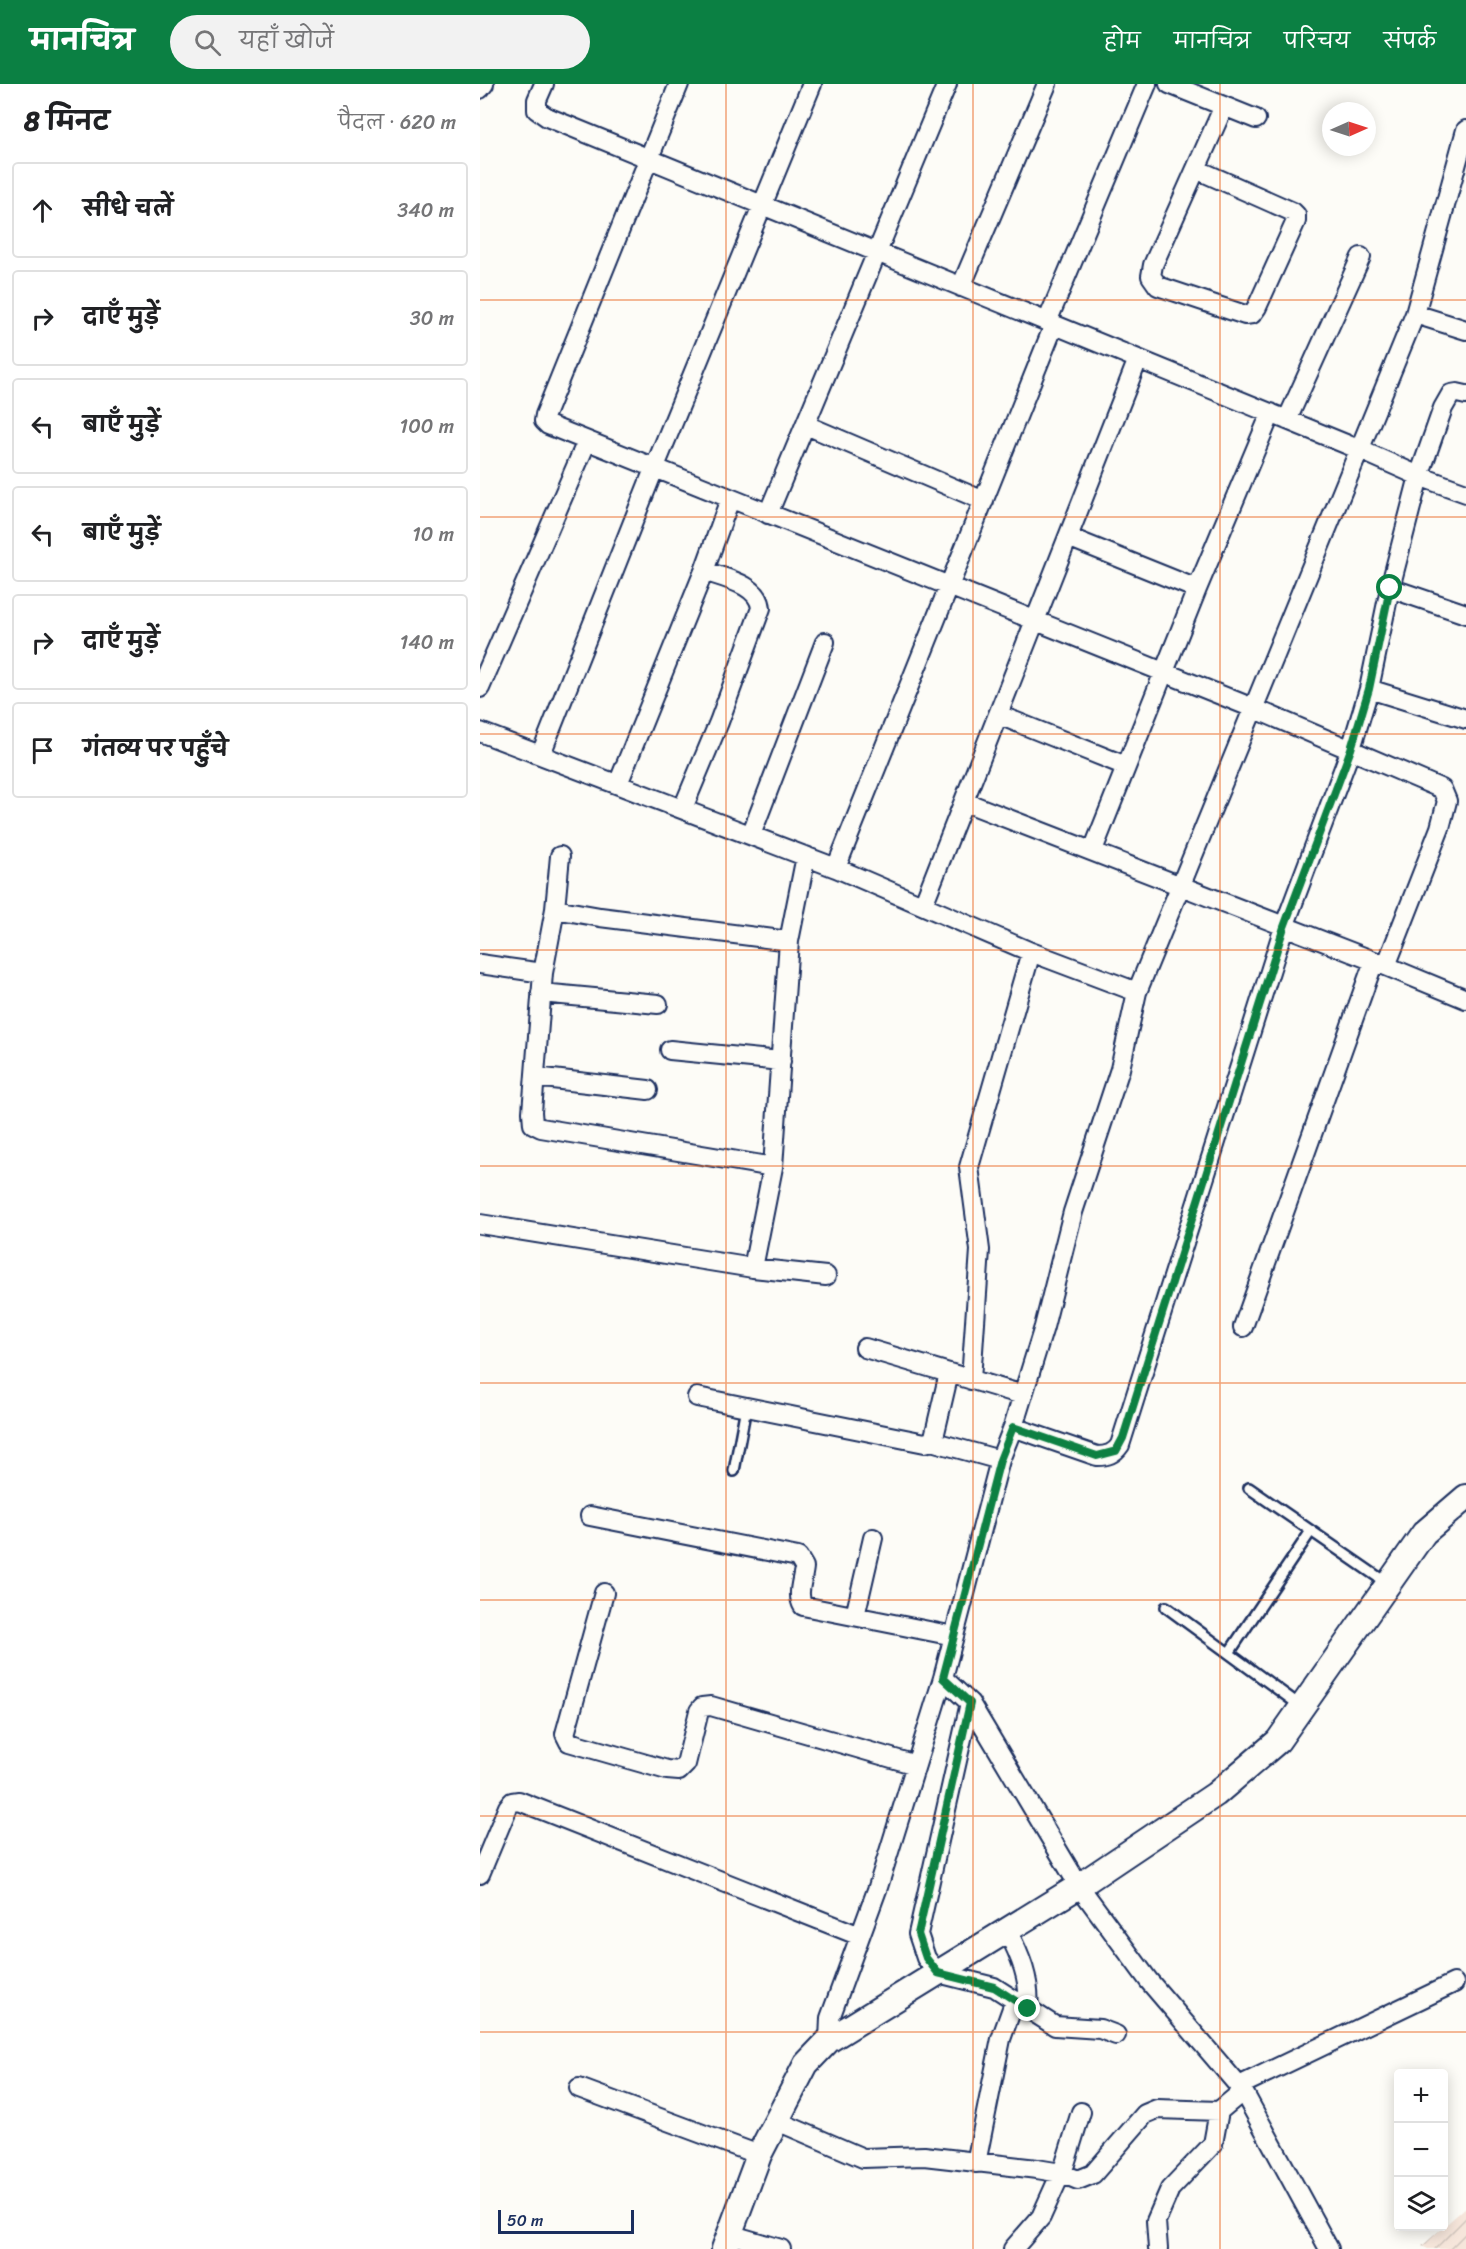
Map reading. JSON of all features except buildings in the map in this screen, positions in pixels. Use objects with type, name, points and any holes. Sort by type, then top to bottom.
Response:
[{"type":"street","points":[[480,89],[483,84]]},
{"type":"street","points":[[544,84],[537,105],[537,110],[541,114],[647,160],[1358,449],[1419,476],[1466,493]]},
{"type":"street","points":[[679,84],[544,421],[654,469],[1253,708],[1445,792],[1447,801],[1440,828],[1380,963],[1243,1327]]},
{"type":"street","points":[[541,754],[654,469],[812,84]]},
{"type":"street","points":[[768,514],[947,84]]},
{"type":"street","points":[[961,287],[1047,84]]},
{"type":"street","points":[[836,868],[950,587],[1051,324],[1147,84]]},
{"type":"street","points":[[1168,84],[1256,119]]},
{"type":"street","points":[[1196,169],[1296,215],[1296,221],[1252,314],[1245,315],[1158,286],[1151,276],[1153,265],[1224,106]]},
{"type":"street","points":[[829,2040],[831,2018],[860,1936],[943,1678],[1000,1460],[1013,1427],[1044,1327],[1073,1212],[1120,1069],[1137,992],[1415,314],[1466,130]]},
{"type":"street","points":[[1093,850],[1197,590],[1279,417],[1361,257]]},
{"type":"street","points":[[1415,314],[1466,330]]},
{"type":"street","points":[[923,905],[1138,359]]},
{"type":"street","points":[[1013,1427],[1097,1456],[1110,1454],[1120,1445],[1284,927],[1351,749],[1369,689],[1390,588],[1419,476],[1443,408],[1451,394],[1466,395]]},
{"type":"street","points":[[806,425],[984,501]]},
{"type":"street","points":[[480,688],[587,441]]},
{"type":"street","points":[[618,784],[704,571],[730,499]]},
{"type":"street","points":[[1068,537],[1197,590]]},
{"type":"street","points":[[683,808],[719,722],[761,608],[758,596],[748,589],[704,571]]},
{"type":"street","points":[[1390,588],[1466,614]]},
{"type":"street","points":[[751,835],[825,642]]},
{"type":"street","points":[[1369,689],[1466,719]]},
{"type":"street","points":[[999,715],[1126,766]]},
{"type":"street","points":[[480,732],[806,856],[1031,952],[1137,992]]},
{"type":"street","points":[[965,802],[1093,850],[1466,999]]},
{"type":"street","points":[[560,856],[555,909],[541,993],[532,1118],[536,1126],[773,1167]]},
{"type":"street","points":[[753,1268],[773,1167],[789,941],[806,856]]},
{"type":"street","points":[[555,909],[612,919],[789,941]]},
{"type":"street","points":[[971,1380],[980,1250],[969,1167],[1031,952]]},
{"type":"street","points":[[480,964],[543,973]]},
{"type":"street","points":[[541,993],[658,1004]]},
{"type":"street","points":[[670,1050],[781,1060]]},
{"type":"street","points":[[535,1077],[648,1090]]},
{"type":"street","points":[[480,1224],[753,1268],[825,1276]]},
{"type":"street","points":[[865,1348],[1023,1395]]},
{"type":"street","points":[[931,1442],[949,1373]]},
{"type":"street","points":[[697,1397],[925,1443],[931,1442],[1000,1460]]},
{"type":"street","points":[[781,2249],[727,2242],[759,2154],[806,2064],[829,2040],[1079,1886],[1216,1794],[1278,1741],[1424,1533],[1466,1498]]},
{"type":"street","points":[[590,1516],[798,1557],[804,1567],[800,1588],[803,1606],[954,1636]]},
{"type":"street","points":[[855,1616],[873,1538]]},
{"type":"street","points":[[604,1593],[565,1734],[569,1742],[667,1770],[679,1771],[686,1764],[699,1711],[702,1707],[711,1706],[916,1765]]},
{"type":"street","points":[[943,1678],[970,1703],[1079,1886],[1149,1981],[1243,2093],[1329,2249]]},
{"type":"street","points":[[970,1703],[918,1934],[926,1958],[938,1973],[994,1987],[1055,2026],[1100,2029],[1116,2035]]},
{"type":"street","points":[[480,1874],[508,1808],[512,1802],[519,1801],[860,1936]]},
{"type":"street","points":[[976,2163],[1001,2039],[1030,1994],[1019,1953],[1007,1930]]},
{"type":"street","points":[[777,2121],[863,2157],[924,2156],[1061,2173],[1078,2180],[1093,2174],[1151,2110],[1218,2111],[1243,2093],[1454,1983]]},
{"type":"street","points":[[579,2088],[759,2154]]},
{"type":"street","points":[[1158,2249],[1156,2221],[1160,2210],[1170,2189],[1213,2144],[1218,2111]]},
{"type":"street","points":[[1013,2249],[1041,2217],[1061,2173],[1081,2112]]},
{"type":"lane","points":[[734,1471],[746,1407]]},
{"type":"lane","points":[[1249,1488],[1388,1584]]},
{"type":"lane","points":[[1229,1653],[1311,1531]]},
{"type":"lane","points":[[1166,1607],[1302,1707]]},
{"type":"shaded area","points":[[1466,2207],[1466,2249],[1428,2249],[1422,2246],[1439,2231],[1448,2231],[1448,2223]]},
{"type":"route","points":[[1028,2009],[994,1987],[938,1973],[926,1958],[918,1934],[970,1703],[943,1678],[1000,1460],[1013,1427],[1097,1456],[1116,1451],[1123,1438],[1284,927],[1351,749],[1369,689],[1390,588]]}]
